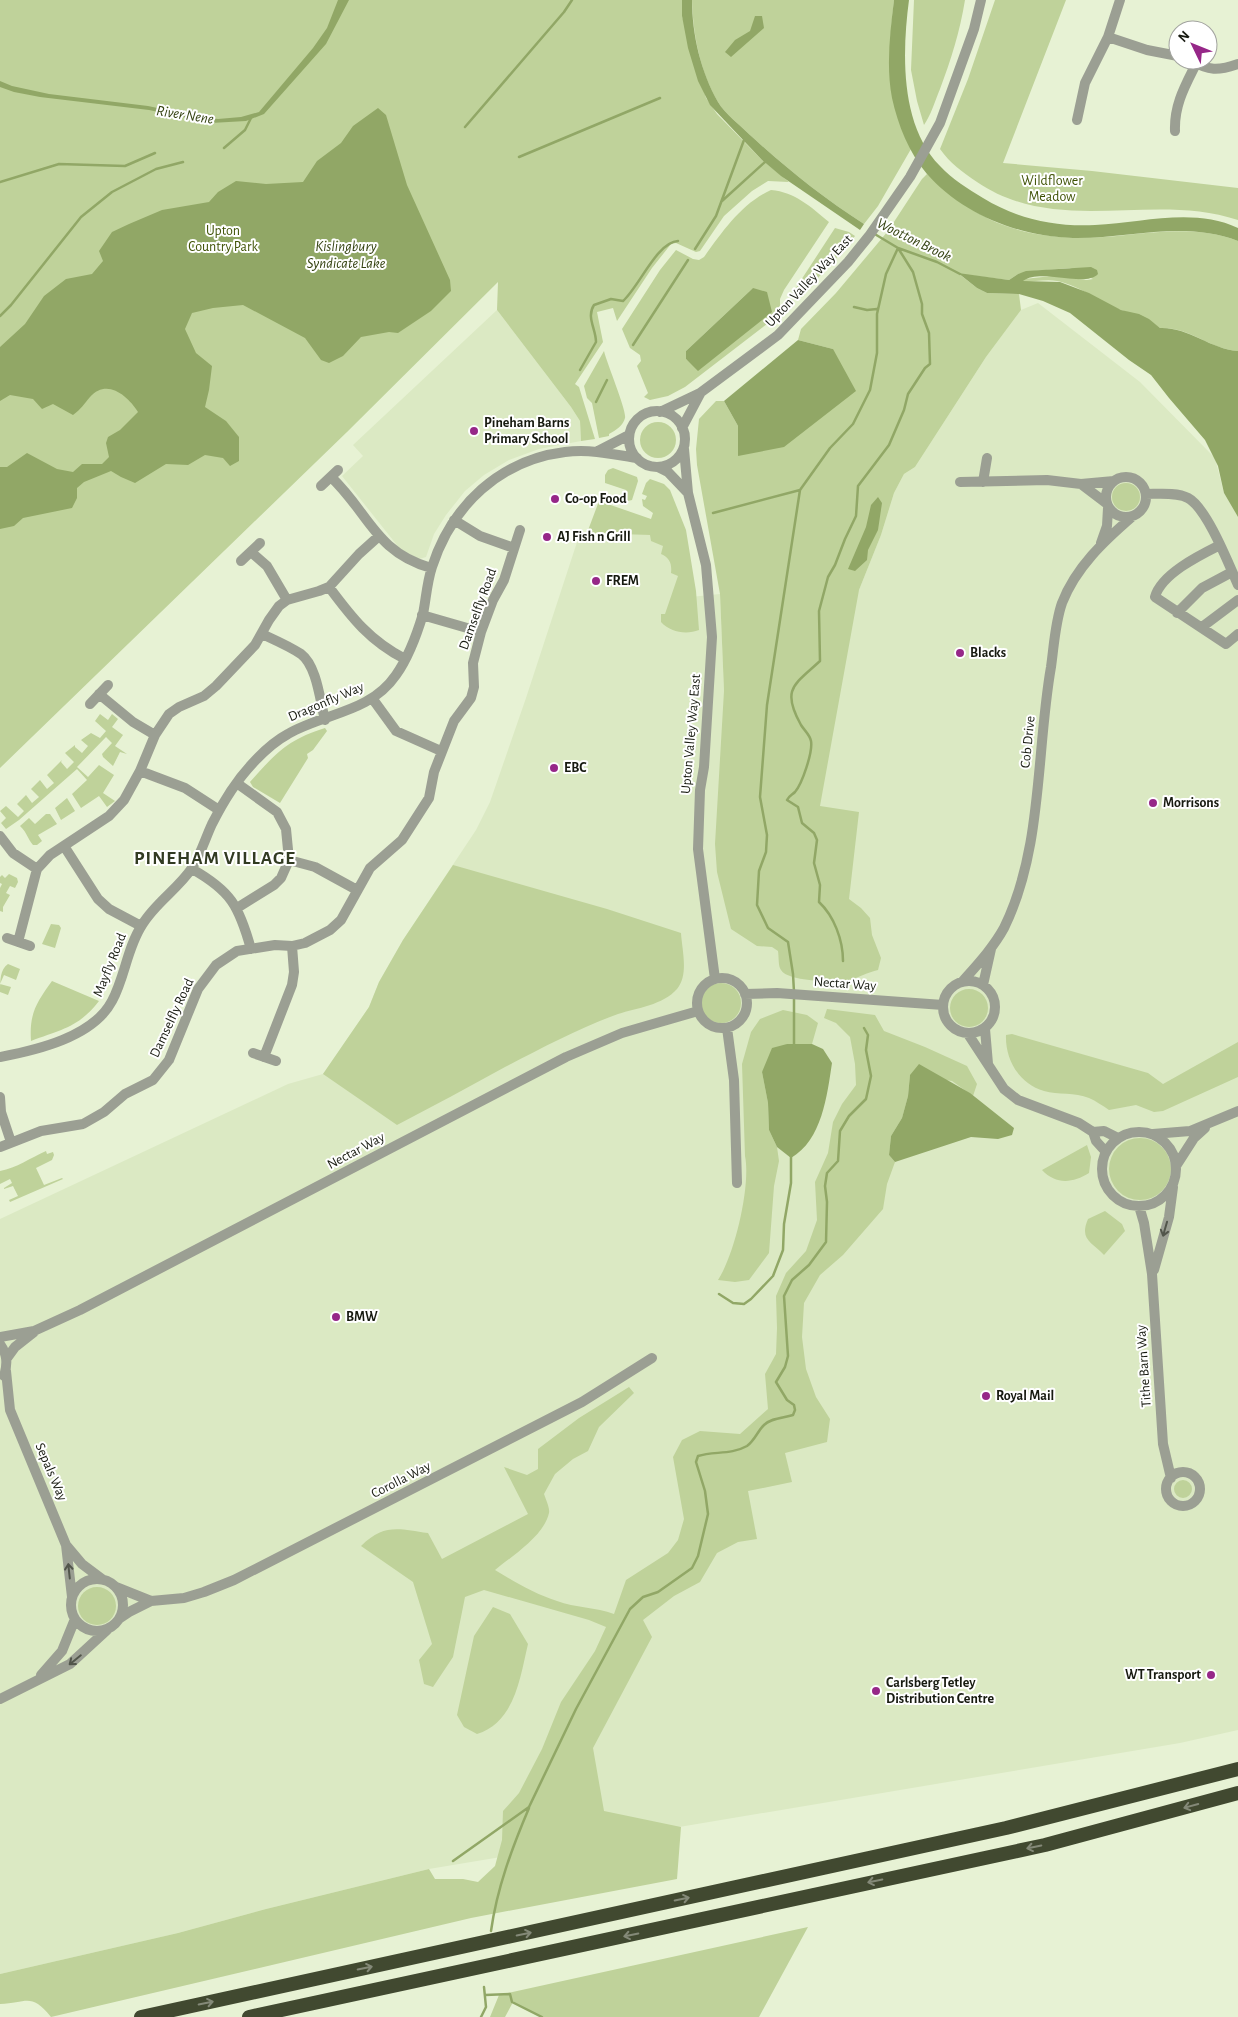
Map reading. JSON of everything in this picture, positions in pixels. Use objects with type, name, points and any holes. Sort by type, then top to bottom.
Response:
[{"type":"highway","points":[[141,2017],[1006,1828],[1238,1769]]},
{"type":"highway","points":[[249,2017],[1045,1844],[1238,1793]]},
{"type":"street","name":"Upton Valley Way East","points":[[660,412],[700,393],[778,335],[848,262],[910,177],[940,123],[974,29],[980,0]]},
{"type":"street","points":[[1076,120],[1085,83],[1108,37],[1120,0]]},
{"type":"street","points":[[1108,37],[1147,50],[1168,54]]},
{"type":"street","points":[[1218,69],[1238,64]]},
{"type":"street","points":[[1175,131],[1179,98],[1190,70]]},
{"type":"street","name":"Upton Valley Way East","points":[[682,428],[700,393]]},
{"type":"street","points":[[660,412],[669,414],[677,420],[682,428],[685,441],[684,449],[677,458],[671,463],[658,467],[647,465],[637,458],[632,452],[629,435],[641,416],[647,413],[660,412]]},
{"type":"street","name":"Dragonfly Way","points":[[598,451],[629,435]]},
{"type":"street","name":"Upton Valley Way East","points":[[684,449],[688,493],[706,565],[712,637],[704,767],[700,790],[698,849],[715,979]]},
{"type":"street","name":"Dragonfly Way","points":[[141,926],[155,907],[192,869],[219,810],[251,765],[273,744],[290,733],[362,704],[372,698],[395,676],[405,660],[422,615],[431,568],[446,532],[472,497],[504,473],[536,459],[558,454],[598,451],[637,458]]},
{"type":"street","points":[[983,482],[986,458]]},
{"type":"street","name":"Upton Valley Way East","points":[[658,467],[668,472],[688,493]]},
{"type":"street","points":[[321,486],[334,474],[339,485],[391,549],[403,557],[431,568]]},
{"type":"street","points":[[1081,484],[1107,505],[1117,516],[1128,517],[1133,516],[1144,507],[1146,494],[1144,487],[1134,478],[1120,477],[1107,488],[1107,505]]},
{"type":"street","points":[[960,482],[1047,480],[1081,484],[1114,481]]},
{"type":"street","points":[[1146,494],[1187,497],[1195,503],[1220,545],[1238,586]]},
{"type":"street","name":"Cob Drive","points":[[1100,544],[1107,526],[1107,505]]},
{"type":"street","name":"Cob Drive","points":[[962,982],[991,948],[1003,929],[1018,897],[1026,860],[1048,684],[1062,603],[1081,569],[1100,544],[1133,516]]},
{"type":"street","points":[[454,520],[480,536],[514,548]]},
{"type":"street","name":"Damselfly Road","points":[[0,1147],[41,1131],[83,1124],[104,1112],[125,1094],[153,1080],[169,1060],[198,989],[216,966],[237,951],[275,945],[292,946],[305,943],[330,930],[341,920],[370,868],[407,833],[429,798],[441,751],[454,722],[471,698],[474,687],[473,663],[481,632],[493,600],[504,580],[520,530]]},
{"type":"street","points":[[18,942],[37,869],[50,855],[109,816],[124,800],[140,771],[155,735],[169,714],[210,692],[249,651],[279,606],[287,600],[329,587],[359,554],[379,536]]},
{"type":"street","points":[[241,561],[260,543]]},
{"type":"street","points":[[1220,545],[1178,570],[1156,593],[1155,597],[1158,601],[1202,627],[1226,644],[1238,634]]},
{"type":"street","points":[[251,552],[267,566],[287,600]]},
{"type":"street","points":[[1177,613],[1202,588],[1232,572]]},
{"type":"street","points":[[329,587],[363,631],[386,649],[405,660]]},
{"type":"street","points":[[1202,627],[1238,600]]},
{"type":"street","points":[[422,615],[481,632]]},
{"type":"street","points":[[262,634],[301,654],[307,660],[312,668],[325,720]]},
{"type":"street","points":[[90,704],[108,684]]},
{"type":"street","points":[[98,694],[133,722],[155,735]]},
{"type":"street","points":[[372,698],[396,731],[441,751]]},
{"type":"street","points":[[140,771],[185,788],[219,810]]},
{"type":"street","points":[[237,908],[281,878],[289,860],[286,829],[277,812],[238,784]]},
{"type":"street","points":[[0,836],[13,853],[37,869]]},
{"type":"street","name":"Mayfly Road","points":[[0,1057],[26,1052],[59,1041],[87,1028],[100,1017],[112,1001],[133,942],[141,926],[109,909],[98,899],[64,846]]},
{"type":"street","points":[[289,860],[315,867],[357,890]]},
{"type":"street","points":[[192,869],[217,885],[237,908],[251,949]]},
{"type":"street","points":[[7,938],[30,946]]},
{"type":"street","points":[[264,1057],[292,985],[294,972],[292,946]]},
{"type":"street","name":"Cob Drive","points":[[984,985],[991,948]]},
{"type":"street","points":[[727,978],[735,982],[745,994],[747,1002],[746,1011],[735,1024],[728,1028],[720,1028],[706,1023],[698,1011],[697,996],[700,990],[705,984],[715,979],[727,978]]},
{"type":"street","points":[[962,982],[977,982],[984,985],[995,999],[995,1016],[985,1029],[978,1033],[968,1034],[960,1032],[947,1022],[943,1005],[949,990],[962,982]]},
{"type":"street","name":"Nectar Way","points":[[745,994],[777,993],[943,1005]]},
{"type":"street","name":"Nectar Way","points":[[7,1358],[15,1347],[34,1331],[117,1291],[566,1057],[622,1034],[698,1011]]},
{"type":"street","points":[[728,1028],[734,1080],[737,1183]]},
{"type":"street","points":[[985,1029],[988,1065]]},
{"type":"street","points":[[968,1034],[1004,1089],[1018,1100],[1079,1123],[1093,1132],[1104,1132],[1118,1138]]},
{"type":"street","points":[[253,1053],[276,1061]]},
{"type":"street","points":[[0,1097],[1,1112],[11,1142]]},
{"type":"street","points":[[1153,1134],[1169,1147],[1174,1156],[1176,1166],[1174,1183],[1168,1193],[1160,1200],[1150,1204],[1139,1206],[1122,1202],[1112,1194],[1105,1183],[1102,1171],[1106,1152],[1118,1138],[1134,1132],[1153,1134],[1190,1131],[1238,1111]]},
{"type":"street","points":[[1176,1166],[1194,1138],[1207,1125]]},
{"type":"street","points":[[1093,1132],[1096,1141],[1106,1152]]},
{"type":"street","name":"Tithe Barn Way","points":[[1152,1274],[1169,1217],[1174,1183]]},
{"type":"street","name":"Tithe Barn Way","points":[[1139,1206],[1146,1230],[1152,1274],[1162,1434],[1166,1456],[1171,1478],[1166,1488],[1169,1498],[1176,1505],[1186,1506],[1191,1504],[1198,1496],[1200,1486],[1195,1477],[1183,1472],[1166,1456]]},
{"type":"street","name":"Nectar Way","points":[[0,1337],[34,1331]]},
{"type":"street","points":[[0,1344],[7,1358],[6,1371],[0,1382]]},
{"type":"street","name":"Corolla Way","points":[[120,1618],[151,1601],[184,1598],[234,1580],[565,1411],[608,1388],[652,1358]]},
{"type":"street","name":"Sepals Way","points":[[6,1371],[10,1410],[66,1545],[72,1597],[70,1605],[74,1620]]},
{"type":"street","name":"Sepals Way","points":[[0,1401],[10,1410]]},
{"type":"street","points":[[1171,1478],[1183,1472]]},
{"type":"street","name":"Sepals Way","points":[[66,1545],[82,1564],[102,1580],[116,1587]]},
{"type":"street","points":[[72,1597],[75,1590],[87,1581],[102,1580]]},
{"type":"street","points":[[0,1699],[70,1664],[114,1625],[120,1618],[123,1610],[123,1601],[116,1587]]},
{"type":"street","name":"Corolla Way","points":[[116,1587],[151,1601]]},
{"type":"street","points":[[37,1680],[62,1651],[74,1620],[89,1630],[98,1632],[107,1630]]},
{"type":"shaded area","points":[[1038,303],[1140,382],[1215,458],[1224,493],[1238,517],[1238,1730],[1180,1743],[429,1869],[266,1909],[178,1933],[0,1974],[0,1219],[288,1084],[323,1074],[369,1007],[379,982],[403,940],[476,830],[490,802],[580,533],[676,535],[690,597],[720,594],[724,691],[859,590],[881,535],[894,493],[904,474],[915,467],[986,357],[1021,310]]},
{"type":"shaded area","name":"Pineham Barns Primary School","points":[[497,310],[580,421],[581,441],[539,449],[509,460],[484,475],[465,491],[446,515],[434,534],[426,557],[419,559],[400,549],[342,476],[363,456],[353,445]]},
{"type":"green space","name":"Upton Country Park","points":[[0,0],[682,0],[682,16],[706,98],[717,114],[762,160],[789,182],[768,181],[752,191],[724,216],[700,251],[696,252],[676,243],[671,244],[652,268],[617,321],[613,308],[597,312],[603,342],[575,384],[579,387],[595,439],[581,441],[580,421],[497,310],[498,282],[347,432],[0,768]]},
{"type":"green space","points":[[692,0],[894,0],[890,57],[893,95],[903,131],[911,149],[878,206],[864,224],[791,171],[750,135],[721,106],[706,78],[702,65],[694,26]]},
{"type":"green space","points":[[914,0],[965,0],[958,34],[948,67],[933,108],[924,125],[911,70]]},
{"type":"green space","name":"Wildflower Meadow","points":[[995,0],[1066,0],[1003,163],[1238,188],[1238,220],[1205,212],[1172,210],[1073,211],[1040,207],[1008,198],[977,182],[952,163],[940,149],[968,79]]},
{"type":"green space","points":[[927,174],[956,199],[981,215],[1004,225],[1036,234],[1084,238],[1178,231],[1208,233],[1238,241],[1238,351],[1218,346],[1180,330],[1160,328],[1146,319],[1113,307],[1066,283],[1049,280],[1022,282],[1024,279],[1052,276],[1093,279],[1070,268],[1018,274],[1009,280],[959,274],[987,293],[1019,294],[1021,310],[986,357],[915,467],[904,474],[894,493],[881,535],[859,590],[820,806],[859,812],[849,899],[870,918],[872,935],[881,958],[878,970],[849,980],[823,981],[802,979],[785,974],[781,970],[778,951],[772,947],[757,946],[731,929],[717,872],[715,844],[724,691],[720,594],[697,465],[696,449],[699,419],[716,401],[724,401],[738,426],[738,456],[833,349],[798,340],[801,329],[836,293],[888,231]]},
{"type":"green space","points":[[771,190],[788,194],[802,201],[829,222],[784,290],[780,299],[780,314],[685,387],[668,396],[650,400],[644,397],[648,393],[637,366],[641,361],[640,355],[630,348],[622,329],[660,270],[676,250],[693,259],[699,260],[704,257],[733,219],[760,196]],"holes":[[[753,288],[698,370],[686,359],[686,351]]]},
{"type":"green space","points":[[835,228],[855,236],[834,261],[796,300],[790,297]]},
{"type":"green space","points":[[604,351],[623,406],[625,418],[621,426],[609,434],[609,436],[599,438],[592,403],[587,398],[584,386]]},
{"type":"green space","points":[[658,422],[665,423],[671,427],[675,433],[675,447],[671,453],[665,457],[658,458],[651,457],[645,453],[641,447],[640,440],[641,433],[645,427],[651,423]]},
{"type":"green space","points":[[613,468],[637,477],[638,481],[632,500],[628,501],[624,498],[626,490],[605,483],[605,475],[608,470]]},
{"type":"green space","points":[[650,479],[664,484],[670,490],[686,530],[696,591],[699,630],[694,632],[678,632],[661,622],[661,614],[665,614],[678,576],[671,573],[670,562],[661,554],[663,546],[651,541],[650,535],[587,533],[599,501],[651,519],[653,513],[643,506],[642,499],[645,500],[647,496],[642,494],[646,483]]},
{"type":"green space","points":[[1126,483],[1136,487],[1140,497],[1136,507],[1126,511],[1116,507],[1112,497],[1116,487]]},
{"type":"green space","points":[[100,714],[108,720],[112,714],[118,719],[112,727],[123,735],[115,746],[127,754],[120,752],[113,766],[102,754],[112,743],[106,737],[77,767],[88,777],[99,765],[114,775],[103,793],[115,801],[107,807],[99,796],[81,808],[72,794],[87,780],[77,769],[19,820],[6,829],[1,823],[6,818],[0,811],[6,806],[18,817],[24,811],[17,804],[26,795],[32,803],[39,797],[31,789],[40,780],[47,789],[54,783],[47,775],[62,760],[61,762],[67,769],[74,762],[65,753],[75,745],[82,753],[88,746],[81,740],[91,733],[100,738],[106,731],[95,721]]},
{"type":"green space","points":[[325,728],[327,731],[313,750],[307,754],[308,758],[280,803],[253,787],[250,782],[275,755],[301,737]]},
{"type":"green space","points":[[67,798],[75,811],[61,820],[55,808]]},
{"type":"green space","points":[[46,814],[50,814],[57,824],[38,835],[42,841],[37,845],[33,845],[20,826],[29,818],[35,824]]},
{"type":"green space","points":[[453,865],[607,909],[681,933],[684,962],[683,977],[677,989],[665,999],[618,1014],[575,1032],[397,1125],[323,1074],[369,1007],[379,982],[403,940]]},
{"type":"green space","points":[[9,874],[17,878],[18,882],[15,888],[10,886],[6,893],[10,895],[3,907],[3,912],[0,911],[0,888],[2,884],[0,883],[0,877],[2,875],[5,878]]},
{"type":"green space","points":[[51,924],[59,925],[61,928],[55,948],[42,944]]},
{"type":"green space","points":[[8,964],[20,969],[16,980],[4,975],[0,984],[5,966]]},
{"type":"green space","points":[[52,981],[99,1001],[84,1017],[69,1027],[31,1041],[31,1023],[35,1008]]},
{"type":"green space","points":[[725,983],[732,986],[738,992],[741,1003],[740,1011],[732,1020],[725,1023],[717,1023],[710,1020],[702,1011],[701,999],[704,992],[713,984]]},
{"type":"green space","points":[[0,984],[11,987],[8,995],[0,992]]},
{"type":"green space","points":[[969,989],[982,995],[988,1008],[982,1021],[969,1027],[956,1021],[950,1008],[956,995]]},
{"type":"green space","points":[[827,1009],[875,1015],[884,1031],[967,1066],[977,1084],[973,1096],[952,1081],[910,1075],[908,1096],[902,1118],[891,1136],[889,1155],[895,1162],[887,1184],[883,1209],[843,1255],[820,1275],[804,1303],[802,1337],[806,1369],[816,1397],[830,1419],[827,1442],[785,1453],[792,1482],[748,1491],[757,1539],[738,1542],[717,1553],[700,1582],[674,1596],[643,1620],[652,1637],[593,1748],[604,1811],[681,1827],[677,1879],[471,1918],[51,2017],[38,2004],[33,2002],[23,2001],[0,2004],[0,1974],[178,1933],[266,1909],[429,1869],[435,1879],[463,1879],[478,1882],[495,1866],[502,1840],[503,1811],[519,1793],[542,1749],[561,1702],[595,1651],[606,1627],[589,1620],[484,1590],[465,1597],[453,1657],[433,1687],[424,1684],[419,1660],[432,1644],[413,1582],[361,1546],[377,1534],[392,1529],[428,1533],[442,1559],[528,1514],[504,1467],[527,1475],[538,1469],[538,1449],[579,1418],[629,1387],[634,1393],[599,1427],[588,1451],[573,1459],[555,1474],[544,1494],[549,1513],[541,1530],[495,1570],[549,1598],[614,1614],[626,1580],[668,1553],[678,1540],[684,1519],[673,1457],[682,1440],[700,1431],[740,1434],[768,1409],[765,1374],[776,1354],[776,1296],[786,1273],[806,1251],[817,1220],[815,1182],[828,1153],[833,1122],[842,1104],[856,1085],[855,1064],[850,1037],[836,1023],[824,1018]]},
{"type":"green space","points":[[783,1010],[807,1015],[818,1023],[812,1044],[787,1044],[762,1072],[768,1103],[769,1130],[777,1147],[779,1161],[774,1186],[769,1253],[749,1280],[735,1282],[718,1280],[736,1237],[746,1184],[742,1064],[751,1032],[760,1019]]},
{"type":"green space","points":[[1012,1034],[1148,1073],[1163,1084],[1238,1042],[1238,1077],[1163,1111],[1154,1112],[1136,1105],[1109,1110],[1084,1096],[1044,1091],[1027,1083],[1015,1069],[1008,1053],[1006,1035]]},
{"type":"green space","points":[[1140,1138],[1152,1141],[1162,1147],[1168,1157],[1171,1169],[1168,1181],[1162,1191],[1152,1197],[1140,1200],[1128,1197],[1118,1191],[1112,1181],[1109,1169],[1112,1157],[1118,1147],[1128,1141]]},
{"type":"green space","points":[[1087,1145],[1091,1157],[1089,1173],[1077,1179],[1065,1181],[1053,1178],[1042,1170]]},
{"type":"green space","points":[[46,1151],[47,1154],[53,1152],[52,1160],[36,1168],[44,1185],[63,1179],[10,1202],[9,1200],[18,1196],[13,1186],[4,1189],[12,1183],[10,1179],[0,1184],[0,1171],[18,1165]]},
{"type":"green space","points":[[1105,1211],[1122,1224],[1125,1231],[1104,1255],[1088,1240],[1085,1232],[1088,1219]]},
{"type":"green space","points":[[1183,1480],[1189,1483],[1192,1489],[1189,1495],[1183,1498],[1177,1495],[1174,1489],[1177,1483]]},
{"type":"green space","points":[[97,1587],[111,1592],[116,1606],[111,1620],[97,1625],[83,1620],[78,1606],[83,1592]]},
{"type":"green space","points":[[493,1607],[510,1614],[528,1644],[514,1697],[508,1709],[500,1720],[490,1728],[477,1734],[464,1727],[457,1715],[474,1636]]},
{"type":"green space","points":[[808,1927],[759,2017],[542,2017],[513,2002],[505,2017],[490,2017],[499,1995]]},
{"type":"water","name":"River Nene","points":[[338,0],[349,0],[326,44],[264,114],[246,121],[211,123],[149,110],[40,97],[0,87],[0,81],[12,86],[49,94],[148,106],[218,119],[241,117],[259,112],[313,48],[327,28]]},
{"type":"water","points":[[682,0],[692,0],[696,40],[702,66],[721,106],[750,135],[791,171],[864,224],[860,230],[781,176],[762,160],[710,105],[698,81],[688,48],[682,16]]},
{"type":"water","points":[[894,0],[909,0],[905,65],[907,88],[917,130],[927,149],[940,166],[960,184],[1009,211],[1051,223],[1095,225],[1167,218],[1203,218],[1238,228],[1238,241],[1218,235],[1177,231],[1094,238],[1053,237],[1013,228],[993,221],[957,201],[941,188],[921,166],[905,138],[897,118],[889,74]]},
{"type":"water","points":[[755,16],[762,16],[764,28],[731,57],[725,52],[735,40],[750,31]]},
{"type":"water","name":"Kislingbury Syndicate Lake","points":[[378,108],[386,115],[407,185],[450,280],[451,291],[431,311],[398,333],[389,332],[361,337],[343,356],[329,363],[321,360],[305,338],[243,305],[213,308],[192,313],[185,329],[196,353],[212,366],[205,407],[226,421],[239,437],[239,461],[230,466],[223,458],[205,455],[188,465],[166,464],[135,483],[111,471],[84,482],[77,488],[77,498],[72,508],[23,518],[14,526],[0,529],[0,467],[7,467],[27,453],[57,469],[73,472],[82,464],[102,464],[109,457],[106,443],[108,437],[120,430],[138,412],[123,395],[110,389],[103,389],[97,392],[73,415],[53,404],[42,409],[33,399],[10,395],[0,401],[0,347],[25,324],[44,296],[66,279],[92,274],[103,261],[99,251],[112,232],[129,224],[162,210],[209,202],[218,192],[236,181],[266,184],[303,182],[317,161],[341,143],[353,126]]},
{"type":"water","points":[[1091,267],[1097,270],[1098,274],[1092,278],[1073,279],[1040,276],[1023,281],[1060,282],[1089,293],[1121,310],[1139,314],[1160,328],[1180,331],[1218,346],[1238,351],[1238,517],[1224,493],[1218,466],[1205,440],[1151,375],[1070,313],[1043,301],[1019,294],[987,293],[977,288],[958,273],[1009,280],[1026,271]]},
{"type":"water","points":[[753,288],[767,292],[772,312],[698,371],[686,359],[686,351]]},
{"type":"water","points":[[798,340],[833,349],[856,391],[784,447],[738,456],[738,426],[724,401]]},
{"type":"water","points":[[878,497],[882,503],[878,530],[868,550],[867,560],[855,571],[848,569],[866,527],[871,505]]},
{"type":"water","points":[[787,1044],[812,1044],[823,1049],[832,1063],[825,1103],[816,1129],[810,1140],[791,1158],[777,1147],[769,1130],[768,1103],[762,1072],[772,1048]]},
{"type":"water","points":[[919,1064],[970,1093],[1014,1128],[1012,1135],[998,1139],[971,1137],[895,1162],[889,1155],[891,1136],[902,1118],[908,1096],[910,1075]]},
{"type":"waterway","points":[[465,127],[564,12],[572,0]]},
{"type":"waterway","points":[[519,157],[660,98]]},
{"type":"waterway","points":[[224,148],[245,130],[251,118]]},
{"type":"waterway","points":[[695,249],[716,216],[744,140]]},
{"type":"waterway","points":[[0,182],[59,164],[125,166],[155,153]]},
{"type":"waterway","points":[[722,201],[766,161]]},
{"type":"waterway","points":[[0,316],[11,305],[81,217],[112,192],[156,169],[183,162]]},
{"type":"waterway","name":"Wootton Brook","points":[[873,233],[898,248],[937,262],[960,274]]},
{"type":"waterway","points":[[580,370],[596,342],[591,319],[594,305],[611,299],[623,301],[663,249],[670,243],[678,241]]},
{"type":"waterway","points":[[713,513],[800,490],[830,448],[853,424],[870,390],[877,353],[877,314],[886,274],[898,248]]},
{"type":"waterway","points":[[843,961],[837,929],[829,914],[819,902],[820,885],[814,863],[817,840],[814,833],[802,823],[798,807],[787,800],[801,782],[809,760],[811,746],[811,741],[795,713],[791,695],[797,682],[820,661],[819,611],[828,577],[856,516],[858,486],[889,445],[904,410],[908,394],[925,368],[930,364],[929,333],[922,314],[922,304],[913,272],[898,248]]},
{"type":"waterway","points":[[633,345],[688,260]]},
{"type":"waterway","points":[[854,307],[867,310],[877,309]]},
{"type":"waterway","points":[[596,402],[607,380]]},
{"type":"waterway","points":[[794,992],[788,942],[768,928],[757,905],[759,871],[766,852],[767,835],[760,797],[767,705],[800,490]]},
{"type":"waterway","points":[[794,997],[794,1047]]},
{"type":"waterway","points":[[453,1861],[529,1807],[576,1709],[630,1609],[643,1597],[658,1592],[692,1568],[698,1556],[708,1514],[705,1491],[696,1462],[698,1456],[741,1449],[750,1444],[767,1423],[793,1415],[794,1405],[787,1400],[776,1382],[785,1367],[788,1356],[784,1296],[792,1280],[809,1265],[826,1242],[827,1202],[825,1186],[827,1173],[838,1161],[840,1131],[849,1116],[866,1099],[871,1076],[866,1050],[868,1035],[864,1028]]},
{"type":"waterway","points":[[719,1294],[733,1303],[744,1304],[773,1276],[783,1250],[784,1224],[791,1183],[791,1155]]},
{"type":"waterway","points":[[491,1931],[497,1899],[506,1868],[529,1808]]},
{"type":"waterway","points":[[481,2017],[486,2007],[484,1987]]},
{"type":"waterway","points":[[485,1995],[510,1994],[512,2002],[542,2017]]},
{"type":"place","name":"Pineham Barns Primary School","points":[[474,431]]},
{"type":"place","name":"Co-op Food","points":[[555,499]]},
{"type":"place","name":"AJ Fish n Grill","points":[[547,537]]},
{"type":"place","name":"FREM","points":[[596,581]]},
{"type":"place","name":"Blacks","points":[[960,653]]},
{"type":"place","name":"EBC","points":[[554,768]]},
{"type":"place","name":"Morrisons","points":[[1153,803]]},
{"type":"place","name":"BMW","points":[[336,1317]]},
{"type":"place","name":"Royal Mail","points":[[986,1396]]},
{"type":"place","name":"WT Transport","points":[[1211,1675]]},
{"type":"place","name":"Carlsberg Tetley Distribution Centre","points":[[876,1691]]},
{"type":"district","name":"PINEHAM VILLAGE","points":[[215,858]]}]
